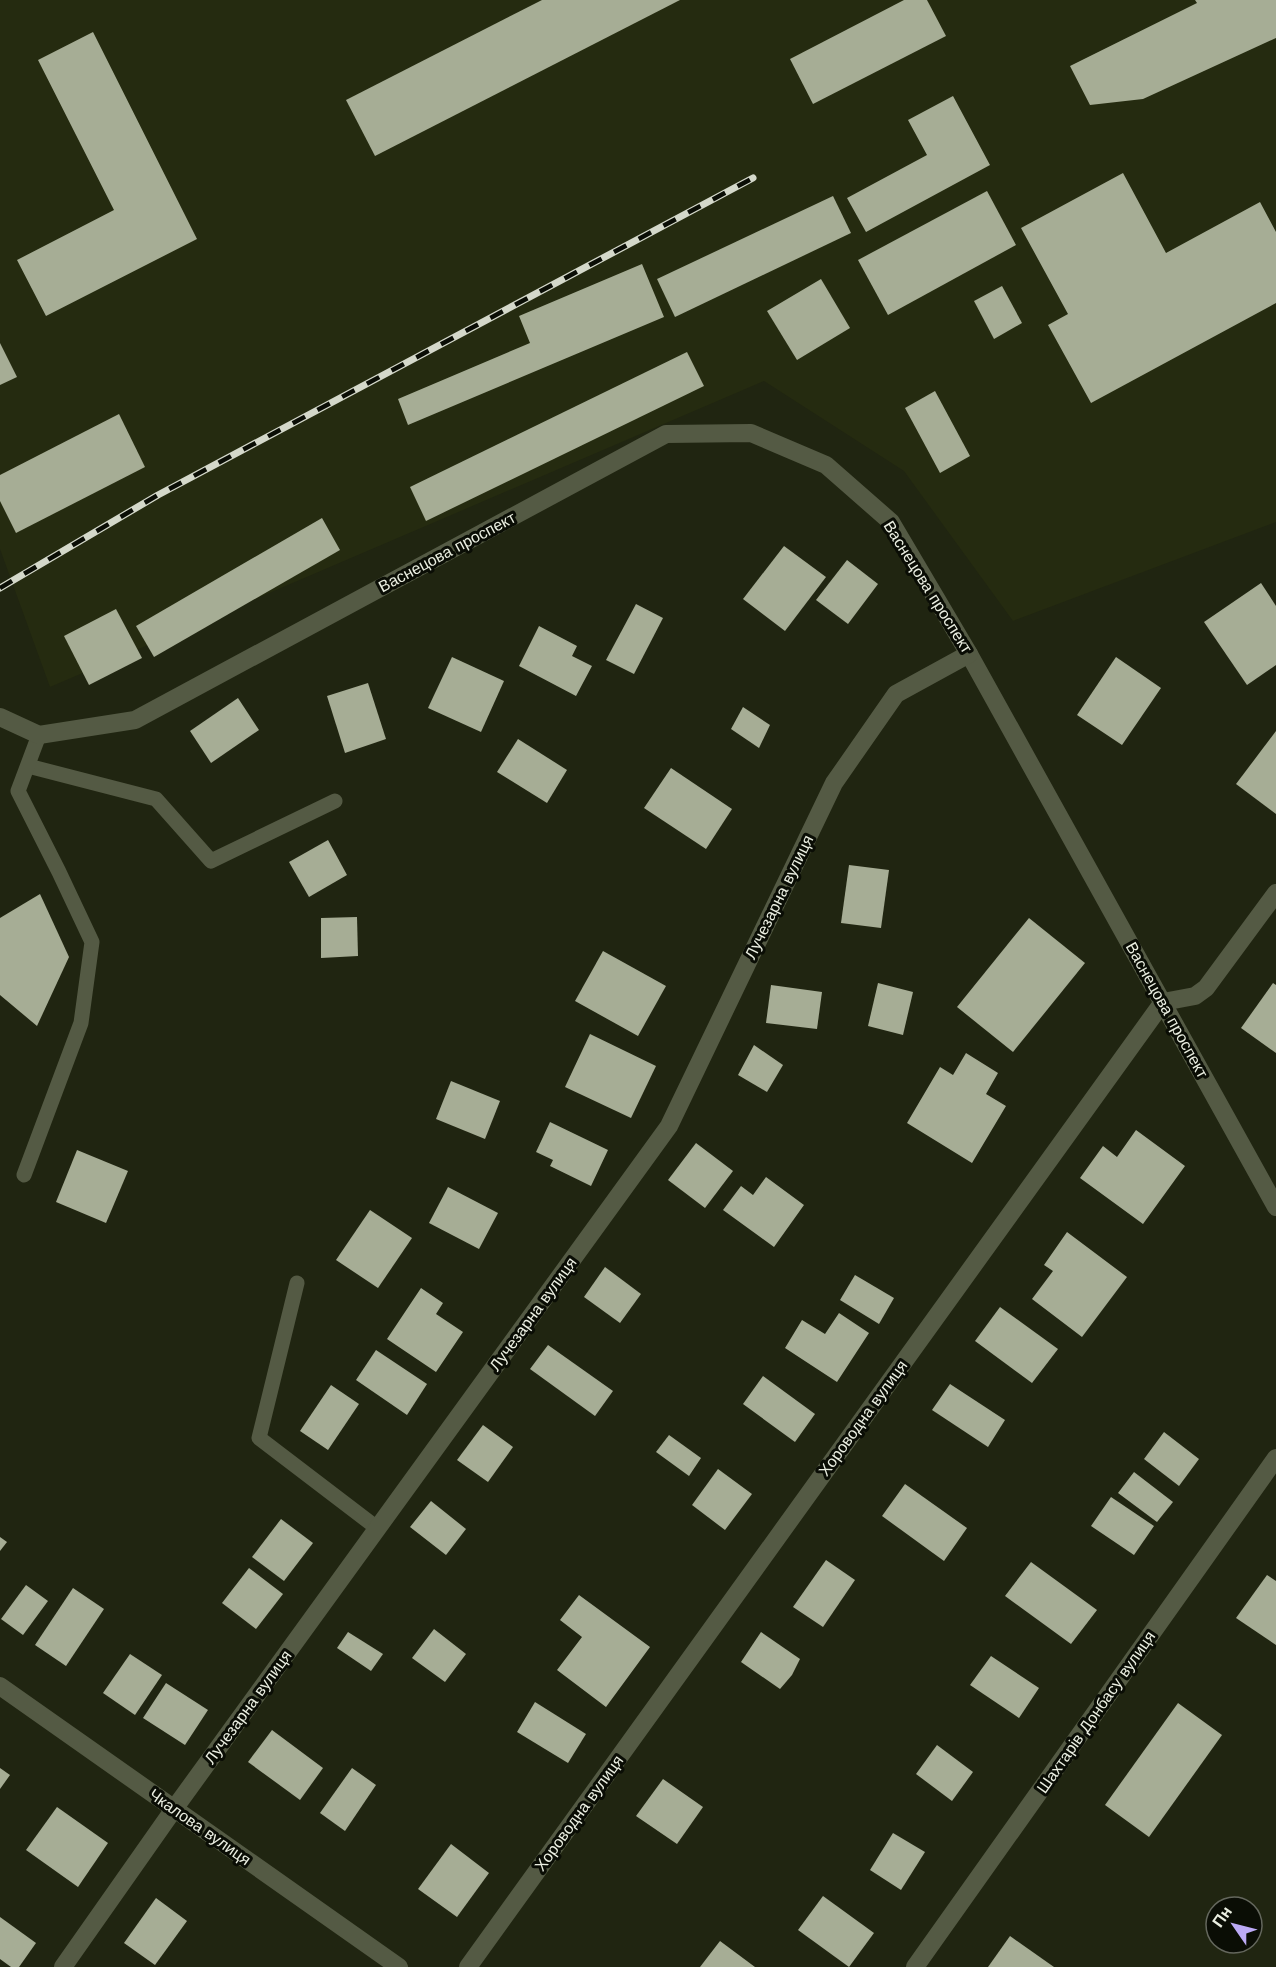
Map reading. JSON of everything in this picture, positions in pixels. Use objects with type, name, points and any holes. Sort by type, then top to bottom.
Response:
[{"type":"street","name":"Васнецова проспект","points":[[39,735],[135,720],[666,434],[751,433],[826,465],[891,522],[969,654],[1276,1207]]},
{"type":"street","name":"Лучезарна вулиця","points":[[63,1967],[174,1809],[669,1126],[834,783],[896,694],[969,654]]},
{"type":"street","points":[[0,717],[39,735]]},
{"type":"street","points":[[1163,1002],[1195,996],[1206,988],[1276,893]]},
{"type":"street","name":"Хороводна вулиця","points":[[468,1967],[1163,1002]]},
{"type":"street","name":"Шахтарів Донбасу вулиця","points":[[915,1967],[1276,1458]]},
{"type":"street","name":"Чкалова вулиця","points":[[0,1686],[399,1967]]},
{"type":"lane","points":[[24,1174],[81,1023],[92,942],[18,791],[39,735]]},
{"type":"lane","points":[[28,766],[156,799],[211,861],[335,801]]},
{"type":"lane","points":[[297,1283],[259,1438],[377,1528]]},
{"type":"shaded area","points":[[0,0],[1276,0],[1276,522],[1013,621],[904,471],[764,381],[50,687],[0,549]]},
{"type":"building","points":[[542,0],[680,0],[375,156],[346,100]]},
{"type":"building","points":[[904,0],[927,0],[946,36],[813,104],[790,59]]},
{"type":"building","points":[[1195,0],[1276,0],[1276,38],[1143,99],[1090,105],[1070,66],[1197,3]]},
{"type":"building","points":[[93,32],[197,239],[46,316],[17,260],[114,210],[38,60]]},
{"type":"building","points":[[953,96],[990,165],[866,232],[847,198],[927,155],[908,120]]},
{"type":"building","points":[[1123,173],[1166,253],[1260,202],[1276,232],[1276,303],[1091,403],[1048,325],[1068,314],[1021,228]]},
{"type":"building","points":[[987,191],[1016,245],[888,315],[858,260]]},
{"type":"building","points":[[833,196],[851,233],[675,317],[657,279]]},
{"type":"building","points":[[642,264],[664,317],[408,425],[398,399],[530,343],[519,316]]},
{"type":"building","points":[[821,279],[850,328],[797,360],[767,311]]},
{"type":"building","points":[[1002,286],[1022,323],[994,339],[974,301]]},
{"type":"building","points":[[0,343],[17,377],[0,385]]},
{"type":"building","points":[[687,352],[704,386],[426,521],[410,487]]},
{"type":"building","points":[[935,391],[970,456],[940,473],[905,408]]},
{"type":"building","points":[[119,414],[145,467],[16,533],[0,501],[0,475]]},
{"type":"building","points":[[322,518],[340,550],[154,657],[136,626]]},
{"type":"building","points":[[784,546],[826,577],[785,631],[743,599]]},
{"type":"building","points":[[847,560],[878,584],[848,624],[816,600]]},
{"type":"building","points":[[1261,583],[1276,606],[1276,665],[1247,685],[1204,622]]},
{"type":"building","points":[[636,604],[663,618],[634,674],[606,660]]},
{"type":"building","points":[[116,609],[142,658],[89,685],[64,636]]},
{"type":"building","points":[[539,626],[577,646],[572,656],[592,666],[576,696],[519,666]]},
{"type":"building","points":[[452,657],[504,681],[481,732],[428,708]]},
{"type":"building","points":[[1116,657],[1161,688],[1122,745],[1077,715]]},
{"type":"building","points":[[368,683],[386,739],[345,753],[327,696]]},
{"type":"building","points":[[238,698],[259,730],[211,763],[190,731]]},
{"type":"building","points":[[743,707],[770,725],[759,748],[731,729]]},
{"type":"building","points":[[1276,731],[1276,814],[1236,784]]},
{"type":"building","points":[[518,739],[567,770],[547,803],[497,772]]},
{"type":"building","points":[[671,768],[732,809],[706,849],[644,808]]},
{"type":"building","points":[[328,840],[347,875],[309,897],[289,862]]},
{"type":"building","points":[[849,865],[889,870],[881,928],[841,923]]},
{"type":"building","points":[[40,894],[69,957],[37,1026],[0,995],[0,918]]},
{"type":"building","points":[[357,917],[358,956],[321,958],[321,918]]},
{"type":"building","points":[[1029,918],[1085,963],[1013,1052],[957,1007]]},
{"type":"building","points":[[603,951],[666,986],[638,1036],[575,1001]]},
{"type":"building","points":[[878,983],[913,992],[903,1035],[868,1026]]},
{"type":"building","points":[[1273,983],[1276,985],[1276,1053],[1241,1028]]},
{"type":"building","points":[[771,985],[822,992],[817,1029],[766,1023]]},
{"type":"building","points":[[590,1034],[656,1066],[631,1118],[565,1087]]},
{"type":"building","points":[[754,1045],[783,1065],[767,1092],[738,1075]]},
{"type":"building","points":[[966,1053],[998,1073],[986,1094],[1006,1106],[972,1163],[907,1123],[940,1067],[953,1075]]},
{"type":"building","points":[[451,1081],[500,1101],[485,1139],[436,1119]]},
{"type":"building","points":[[550,1122],[608,1150],[591,1186],[550,1166],[553,1160],[536,1152]]},
{"type":"building","points":[[1136,1130],[1185,1166],[1143,1224],[1080,1178],[1103,1146],[1117,1157]]},
{"type":"building","points":[[696,1143],[733,1171],[705,1208],[668,1180]]},
{"type":"building","points":[[77,1150],[128,1171],[106,1223],[56,1202]]},
{"type":"building","points":[[766,1177],[804,1205],[774,1247],[723,1210],[741,1186],[753,1195]]},
{"type":"building","points":[[448,1187],[498,1213],[479,1249],[429,1223]]},
{"type":"building","points":[[370,1210],[412,1238],[378,1288],[336,1260]]},
{"type":"building","points":[[1067,1232],[1127,1277],[1082,1337],[1032,1299],[1053,1271],[1044,1265]]},
{"type":"building","points":[[605,1267],[641,1294],[620,1323],[584,1297]]},
{"type":"building","points":[[855,1275],[894,1298],[879,1324],[840,1300]]},
{"type":"building","points":[[421,1288],[443,1303],[436,1314],[463,1332],[436,1372],[387,1339]]},
{"type":"building","points":[[1000,1307],[1058,1349],[1032,1383],[975,1341]]},
{"type":"building","points":[[839,1313],[869,1333],[837,1382],[785,1348],[802,1320],[825,1334]]},
{"type":"building","points":[[548,1345],[613,1391],[595,1416],[530,1369]]},
{"type":"building","points":[[376,1350],[427,1384],[407,1415],[356,1380]]},
{"type":"building","points":[[763,1376],[815,1414],[795,1442],[743,1404]]},
{"type":"building","points":[[950,1384],[1005,1420],[988,1447],[932,1410]]},
{"type":"building","points":[[331,1385],[359,1404],[328,1450],[300,1431]]},
{"type":"building","points":[[483,1425],[513,1447],[488,1482],[457,1460]]},
{"type":"building","points":[[1164,1432],[1199,1459],[1179,1486],[1144,1459]]},
{"type":"building","points":[[669,1435],[701,1458],[689,1476],[656,1452]]},
{"type":"building","points":[[718,1469],[752,1494],[725,1530],[692,1505]]},
{"type":"building","points":[[1134,1472],[1173,1502],[1157,1522],[1118,1493]]},
{"type":"building","points":[[905,1484],[967,1528],[944,1561],[882,1516]]},
{"type":"building","points":[[1111,1497],[1154,1526],[1134,1555],[1091,1526]]},
{"type":"building","points":[[431,1501],[466,1529],[446,1555],[410,1527]]},
{"type":"building","points":[[281,1519],[313,1543],[284,1581],[252,1557]]},
{"type":"building","points":[[0,1537],[7,1542],[0,1551]]},
{"type":"building","points":[[826,1560],[855,1580],[823,1627],[793,1607]]},
{"type":"building","points":[[1031,1562],[1097,1610],[1071,1644],[1005,1596]]},
{"type":"building","points":[[249,1568],[283,1594],[256,1629],[222,1603]]},
{"type":"building","points":[[1267,1575],[1276,1581],[1276,1645],[1236,1618]]},
{"type":"building","points":[[26,1585],[48,1601],[23,1635],[1,1619]]},
{"type":"building","points":[[73,1588],[104,1609],[66,1666],[35,1645]]},
{"type":"building","points":[[579,1595],[650,1647],[606,1707],[557,1670],[582,1637],[560,1620]]},
{"type":"building","points":[[434,1629],[466,1654],[445,1682],[412,1658]]},
{"type":"building","points":[[348,1632],[383,1654],[371,1671],[337,1648]]},
{"type":"building","points":[[761,1632],[800,1659],[792,1675],[780,1689],[741,1662]]},
{"type":"building","points":[[130,1654],[162,1675],[135,1715],[103,1693]]},
{"type":"building","points":[[991,1656],[1039,1688],[1019,1718],[970,1685]]},
{"type":"building","points":[[166,1683],[208,1710],[185,1745],[143,1718]]},
{"type":"building","points":[[535,1702],[586,1734],[568,1763],[517,1732]]},
{"type":"building","points":[[1178,1703],[1222,1735],[1149,1837],[1105,1805]]},
{"type":"building","points":[[272,1730],[323,1768],[300,1800],[248,1762]]},
{"type":"building","points":[[937,1745],[973,1772],[952,1801],[916,1774]]},
{"type":"building","points":[[0,1768],[10,1775],[0,1789]]},
{"type":"building","points":[[352,1768],[376,1785],[345,1831],[320,1813]]},
{"type":"building","points":[[663,1779],[703,1807],[677,1844],[636,1816]]},
{"type":"building","points":[[57,1807],[108,1843],[78,1887],[26,1850]]},
{"type":"building","points":[[893,1833],[925,1852],[901,1890],[870,1870]]},
{"type":"building","points":[[451,1844],[489,1873],[457,1917],[418,1889]]},
{"type":"building","points":[[823,1896],[874,1933],[849,1967],[798,1930]]},
{"type":"building","points":[[156,1898],[187,1921],[155,1965],[124,1943]]},
{"type":"building","points":[[0,1917],[36,1943],[19,1967],[11,1967],[0,1959]]},
{"type":"building","points":[[1010,1936],[1054,1967],[988,1967]]},
{"type":"building","points":[[720,1941],[755,1967],[700,1967]]},
{"type":"railway","points":[[0,588],[158,495],[753,178]]}]
